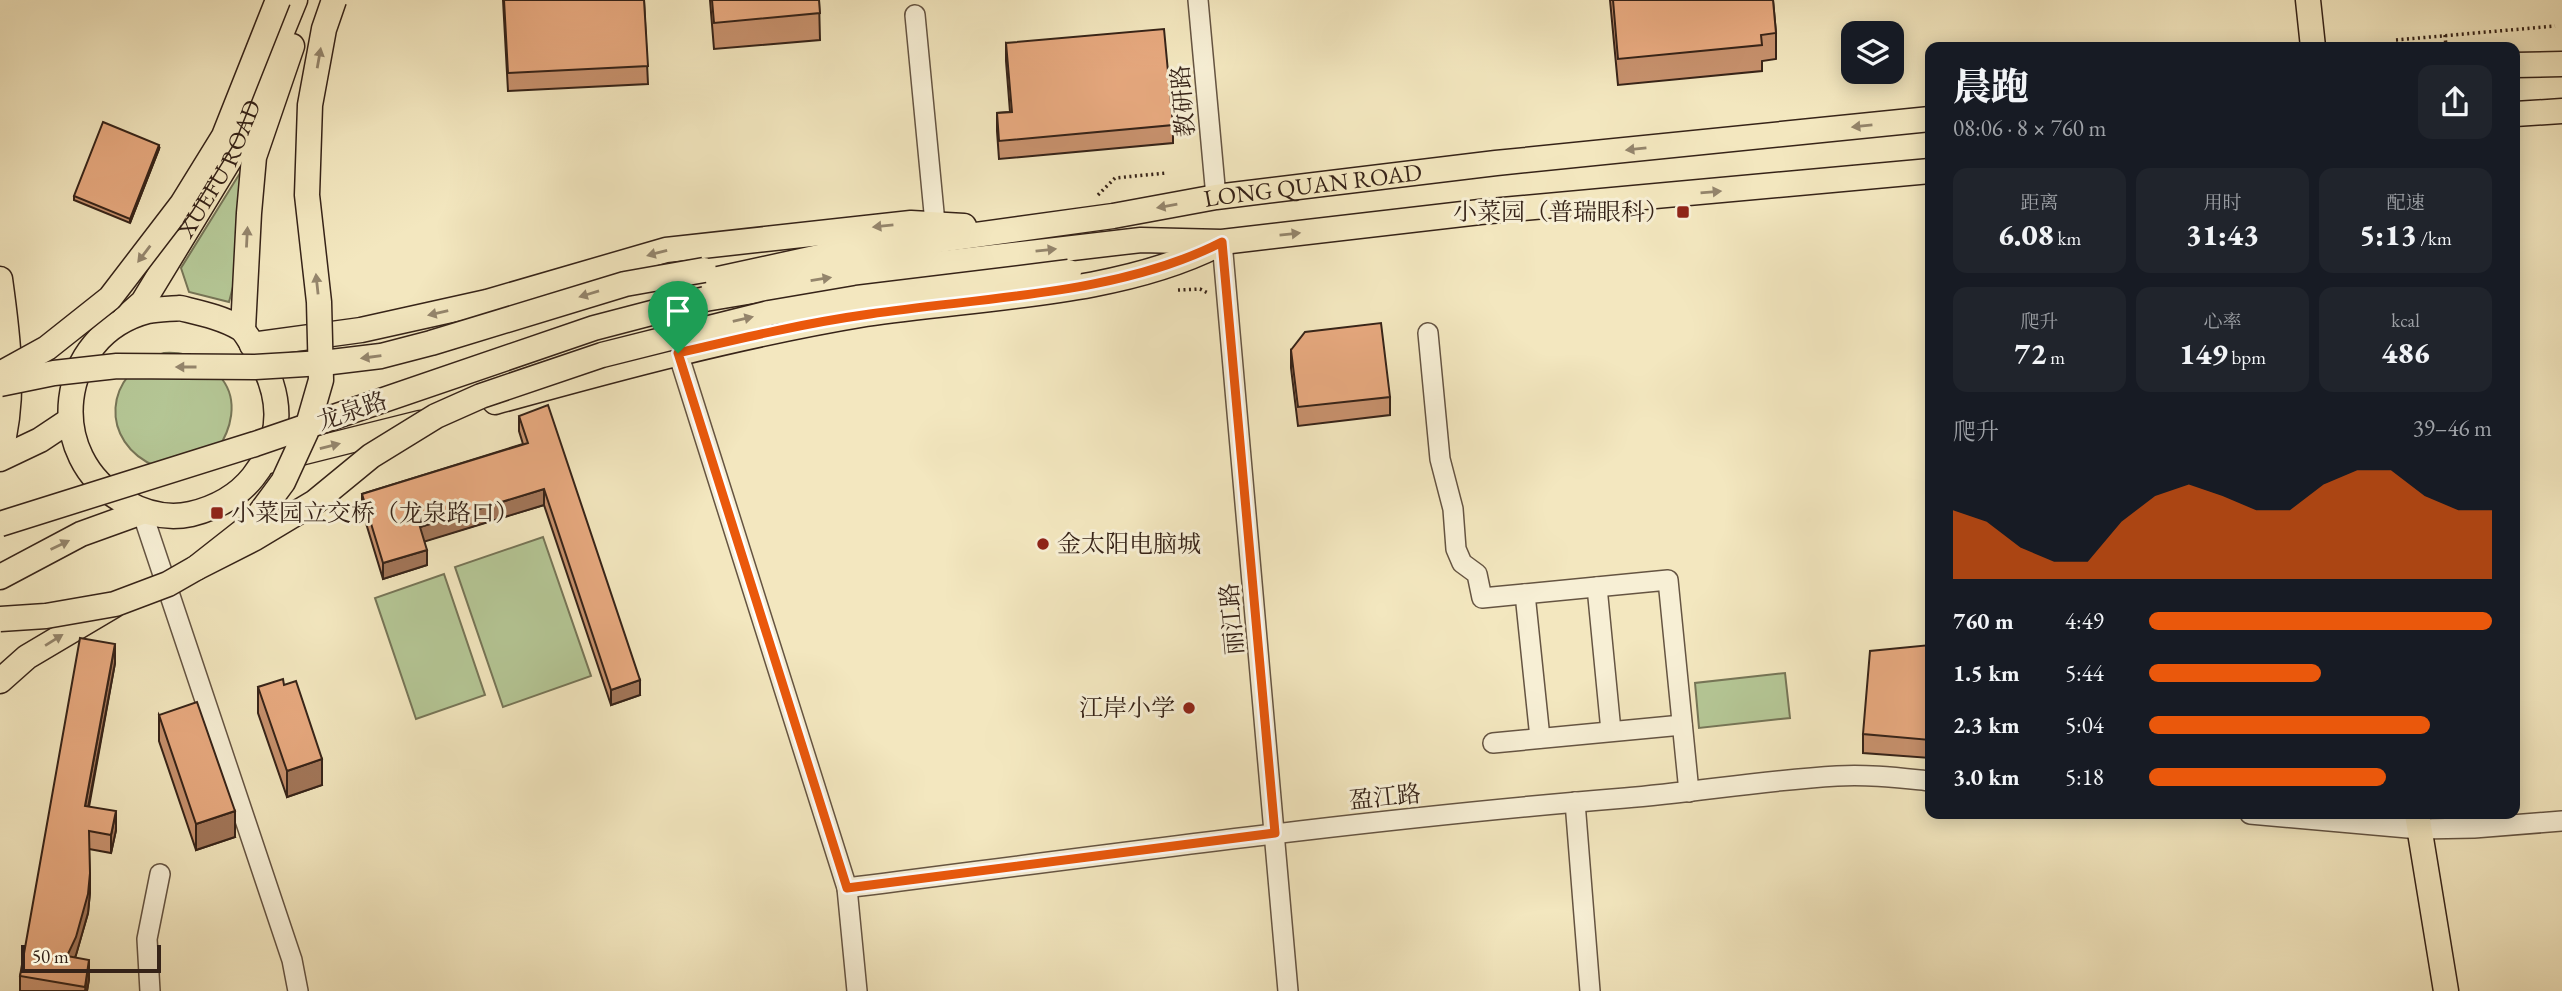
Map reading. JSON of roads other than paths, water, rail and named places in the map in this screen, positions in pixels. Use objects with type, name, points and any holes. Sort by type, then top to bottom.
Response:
[{"type":"main road","points":[[0,374],[47,348],[110,298],[182,204],[224,136],[278,0]]},
{"type":"main road","name":"XUEFU ROAD","points":[[120,323],[143,302],[230,159],[295,0]]},
{"type":"main road","name":"XUEFU ROAD","points":[[247,337],[249,212],[254,157],[309,0]]},
{"type":"main road","points":[[196,568],[252,524],[283,482],[306,432],[321,380],[319,302],[307,195],[310,105],[324,29],[334,0]]},
{"type":"main road","points":[[2308,0],[2312,42]]},
{"type":"main road","points":[[2520,65],[2562,64]]},
{"type":"main road","points":[[2520,114],[2562,111]]},
{"type":"main road","name":"LONG QUAN ROAD","points":[[703,284],[745,262],[824,256],[1112,216],[1216,197],[1496,163],[1925,120]]},
{"type":"main road","name":"LONG QUAN ROAD","points":[[703,284],[866,272],[1141,240],[1222,242],[1480,212],[1925,171]]},
{"type":"main road","points":[[247,337],[361,330],[462,307],[666,250],[911,223],[1000,230]]},
{"type":"main road","points":[[264,462],[779,329],[868,314],[1077,287],[1161,267],[1197,255],[1222,242]]},
{"type":"main road","points":[[0,619],[46,616],[115,604],[169,584],[315,502],[371,456],[436,416],[481,396],[602,355],[769,313],[857,298],[1069,272],[1222,242]]},
{"type":"main road","points":[[0,279],[7,334],[9,401],[0,453]]},
{"type":"main road","points":[[0,384],[54,373],[117,366],[255,367],[381,356],[625,284],[703,284]]},
{"type":"main road","name":"龙泉路","points":[[0,507],[250,428],[589,313],[703,284]]},
{"type":"main road","name":"龙泉路","points":[[0,524],[256,444],[594,328],[703,284]]},
{"type":"main road","points":[[180,308],[210,315],[247,337],[268,371],[276,402],[275,433],[264,462],[242,490],[212,509],[177,517],[142,512],[107,493],[88,471],[75,446],[70,420],[72,389],[82,363],[98,340],[120,323],[148,311],[180,308]]},
{"type":"main road","points":[[0,459],[40,440],[70,420]]},
{"type":"main road","points":[[7,421],[13,435],[25,440],[40,440]]},
{"type":"main road","points":[[0,577],[81,534],[142,512]]},
{"type":"main road","points":[[0,681],[27,657],[115,604]]},
{"type":"main road","points":[[2418,821],[2446,991]]},
{"type":"street","name":"教研路","points":[[1198,0],[1216,197]]},
{"type":"street","points":[[915,15],[935,223]]},
{"type":"street","name":"丽江路","points":[[1222,242],[1288,991]]},
{"type":"street","points":[[1428,332],[1440,459],[1453,509],[1456,549],[1462,563],[1477,574],[1482,598],[1668,580],[1689,792]]},
{"type":"street","points":[[678,353],[847,888],[857,991]]},
{"type":"street","points":[[142,512],[292,960],[298,991]]},
{"type":"street","points":[[1597,587],[1611,731]]},
{"type":"street","points":[[1525,594],[1540,738]]},
{"type":"street","points":[[1493,743],[1682,725]]},
{"type":"street","name":"盈江路","points":[[847,888],[1275,833],[1575,802],[1838,776],[1886,776],[1925,780]]},
{"type":"street","points":[[1575,802],[1590,991]]},
{"type":"street","points":[[2370,819],[2418,821],[2474,828],[2562,821]]},
{"type":"street","points":[[150,991],[147,939],[160,874]]},
{"type":"place","name":"小菜园（普瑞眼科）","points":[[1683,212]]},
{"type":"place","name":"小菜园立交桥（龙泉路口）","points":[[217,513]]},
{"type":"place","name":"金太阳电脑城","points":[[1043,544]]},
{"type":"place","name":"江岸小学","points":[[1189,708]]}]
